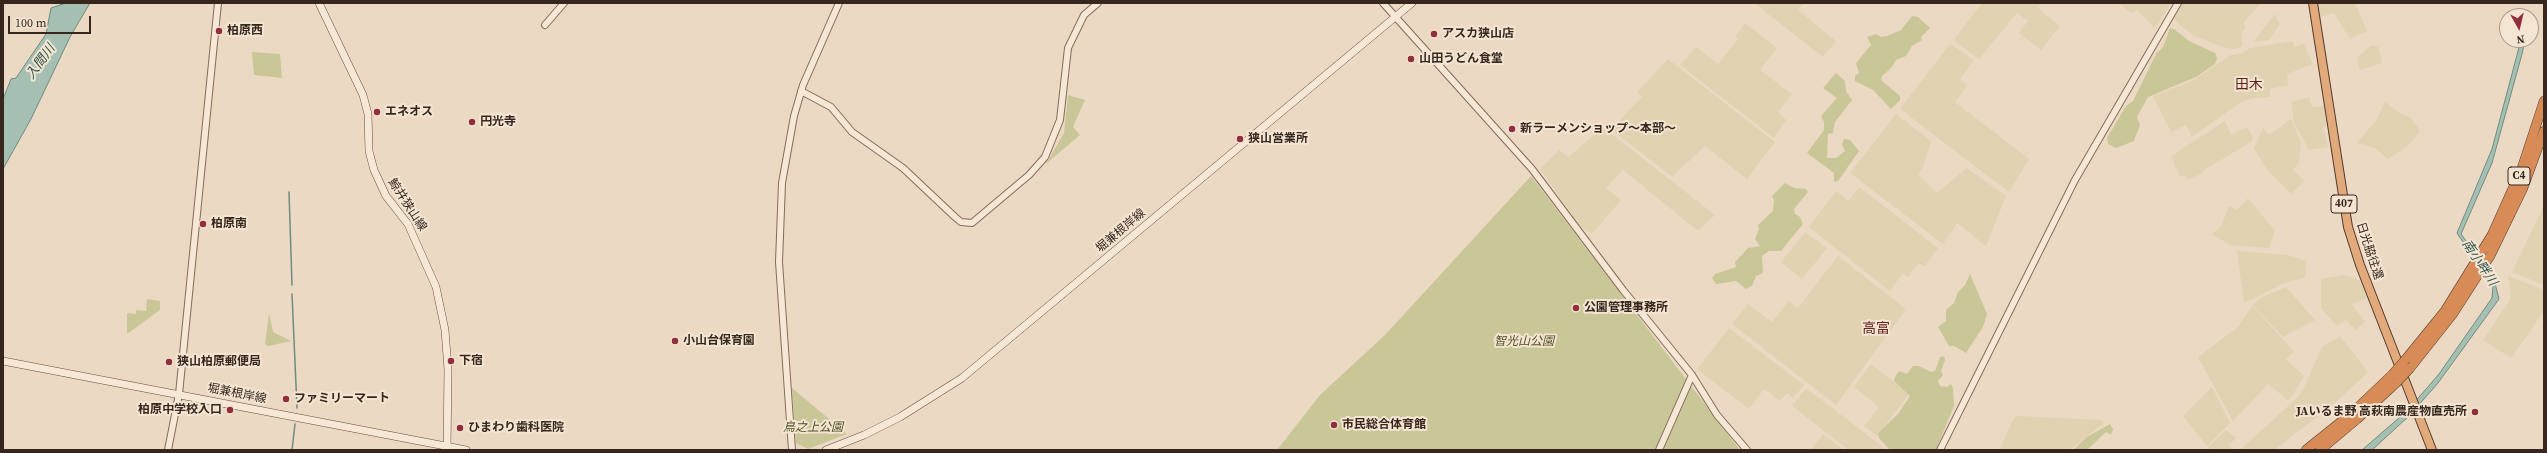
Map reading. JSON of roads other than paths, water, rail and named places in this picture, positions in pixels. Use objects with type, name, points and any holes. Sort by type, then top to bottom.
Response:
[{"type":"highway","name":"日光脇往還","points":[[2314,3],[2348,227],[2360,265],[2432,450]]},
{"type":"highway","name":"C4","points":[[2487,252],[2518,180],[2544,101]]},
{"type":"highway","name":"C4","points":[[2320,450],[2358,420],[2452,315],[2523,188],[2544,132]]},
{"type":"highway","name":"C4","points":[[2306,450],[2395,378]]},
{"type":"main road","name":"鯨井狭山線","points":[[319,3],[363,95],[368,122],[369,151],[374,170],[386,196],[408,224],[436,287],[444,330],[448,369],[447,448]]},
{"type":"main road","name":"堀兼根岸線","points":[[826,450],[864,435],[900,417],[962,378],[1412,3]]},
{"type":"main road","name":"堀兼根岸線","points":[[3,361],[179,394],[447,448],[466,450]]},
{"type":"street","points":[[168,450],[179,394],[218,3]]},
{"type":"street","points":[[545,25],[564,3]]},
{"type":"street","points":[[792,450],[779,262],[778,226],[787,148],[801,91],[838,3]]},
{"type":"street","points":[[801,91],[831,107],[852,132],[903,168],[961,222],[972,223],[1029,175],[1048,152],[1060,120],[1068,48],[1084,15],[1098,3]]},
{"type":"street","points":[[1383,3],[1532,169],[1623,290],[1692,375],[1717,415],[1747,450]]},
{"type":"street","points":[[1940,450],[2075,180],[2178,3]]},
{"type":"street","points":[[1659,450],[1692,375]]},
{"type":"water","name":"入間川","points":[[66,3],[90,3],[70,37],[31,119],[3,169],[3,99],[11,79],[16,78],[46,34],[51,8]]},
{"type":"water","name":"南小畔川","points":[[2519,48],[2523,48],[2492,163],[2461,234],[2494,279],[2499,299],[2438,383],[2409,416],[2372,450],[2362,450],[2407,411],[2439,374],[2492,298],[2493,287],[2457,233],[2492,149]]},
{"type":"waterway","points":[[289,192],[292,285]]},
{"type":"waterway","points":[[292,294],[297,408]]},
{"type":"waterway","points":[[292,450],[295,424]]},
{"type":"place","name":"柏原西","points":[[219,31]]},
{"type":"place","name":"アスカ狭山店","points":[[1434,34]]},
{"type":"place","name":"山田うどん食堂","points":[[1411,59]]},
{"type":"place","name":"エネオス","points":[[377,112]]},
{"type":"place","name":"円光寺","points":[[472,122]]},
{"type":"place","name":"新ラーメンショップ～本部～","points":[[1512,129]]},
{"type":"place","name":"狭山営業所","points":[[1240,139]]},
{"type":"place","name":"柏原南","points":[[203,224]]},
{"type":"place","name":"公園管理事務所","points":[[1576,308]]},
{"type":"place","name":"小山台保育園","points":[[675,341]]},
{"type":"place","name":"下宿","points":[[451,361]]},
{"type":"place","name":"狭山柏原郵便局","points":[[169,362]]},
{"type":"place","name":"ファミリーマート","points":[[286,399]]},
{"type":"place","name":"柏原中学校入口","points":[[230,410]]},
{"type":"place","name":"JAいるま野 高萩南農産物直売所","points":[[2475,412]]},
{"type":"place","name":"市民総合体育館","points":[[1334,425]]},
{"type":"place","name":"ひまわり歯科医院","points":[[460,428]]},
{"type":"district","name":"田木","points":[[2249,85]]},
{"type":"district","name":"高富","points":[[1876,329]]},
{"type":"park label","name":"智光山公園","points":[[1524,342]]},
{"type":"park label","name":"鳥之上公園","points":[[813,428]]}]
